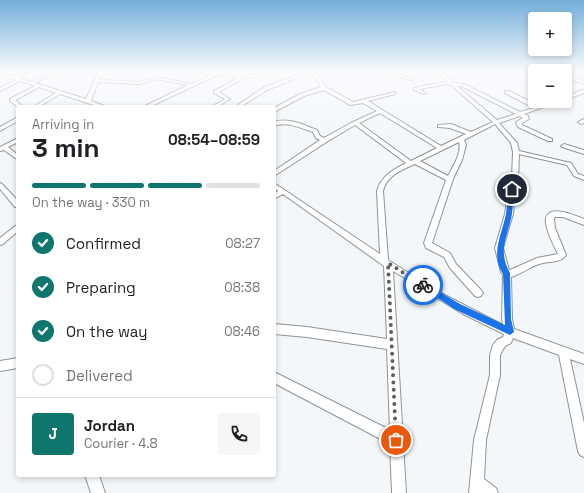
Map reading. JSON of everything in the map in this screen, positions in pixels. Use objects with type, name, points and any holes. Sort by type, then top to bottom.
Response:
[{"type":"street","points":[[18,105],[12,100],[23,94]]},
{"type":"street","points":[[38,105],[57,94]]},
{"type":"street","points":[[66,94],[99,105]]},
{"type":"street","points":[[85,105],[90,102],[93,94]]},
{"type":"street","points":[[149,105],[173,94]]},
{"type":"street","points":[[217,105],[228,99],[219,94]]},
{"type":"street","points":[[239,105],[257,94]]},
{"type":"street","points":[[276,109],[305,94]]},
{"type":"street","points":[[334,94],[350,103],[389,94]]},
{"type":"street","points":[[463,94],[496,122],[514,142],[516,152],[515,179],[512,189],[509,214],[499,248],[503,269],[507,273],[507,319],[510,332],[507,340],[501,343],[497,348],[495,355],[495,375],[480,440],[476,487],[491,493]]},
{"type":"street","points":[[480,94],[527,118],[519,122],[520,126],[550,140]]},
{"type":"street","points":[[511,94],[528,102]]},
{"type":"street","points":[[364,101],[440,148]]},
{"type":"street","points":[[399,493],[386,262],[380,204],[380,191],[382,184],[386,178],[395,171],[440,148],[496,122],[539,108]]},
{"type":"street","points":[[276,173],[324,140],[365,117],[381,111]]},
{"type":"street","points":[[0,129],[16,120]]},
{"type":"street","points":[[276,124],[282,122],[316,131],[318,136],[324,140]]},
{"type":"street","points":[[356,123],[412,162],[450,179]]},
{"type":"street","points":[[440,126],[451,126],[470,134]]},
{"type":"street","points":[[461,139],[463,143],[459,160],[450,179],[428,243],[429,246],[447,255],[453,266],[478,293]]},
{"type":"street","points":[[2,148],[16,141]]},
{"type":"street","points":[[564,146],[584,152]]},
{"type":"street","points":[[2,148],[16,157]]},
{"type":"street","points":[[516,152],[569,164],[576,175],[584,178]]},
{"type":"street","points":[[0,185],[16,203]]},
{"type":"street","points":[[276,186],[386,262],[457,306],[510,332],[584,359]]},
{"type":"street","points":[[276,196],[283,191]]},
{"type":"street","points":[[507,273],[510,274],[540,260],[560,257],[562,255],[551,228],[551,216],[562,213],[584,222]]},
{"type":"street","points":[[0,242],[16,229]]},
{"type":"street","points":[[276,330],[307,332],[391,345]]},
{"type":"street","points":[[563,351],[584,451]]},
{"type":"street","points":[[0,366],[16,363]]},
{"type":"street","points":[[276,378],[396,440]]},
{"type":"street","points":[[93,477],[98,493]]},
{"type":"way so far","points":[[396,440],[388,263],[423,285]]},
{"type":"route","points":[[423,285],[457,306],[510,332],[507,319],[506,300],[507,273],[503,269],[499,248],[509,214],[512,189]]}]
